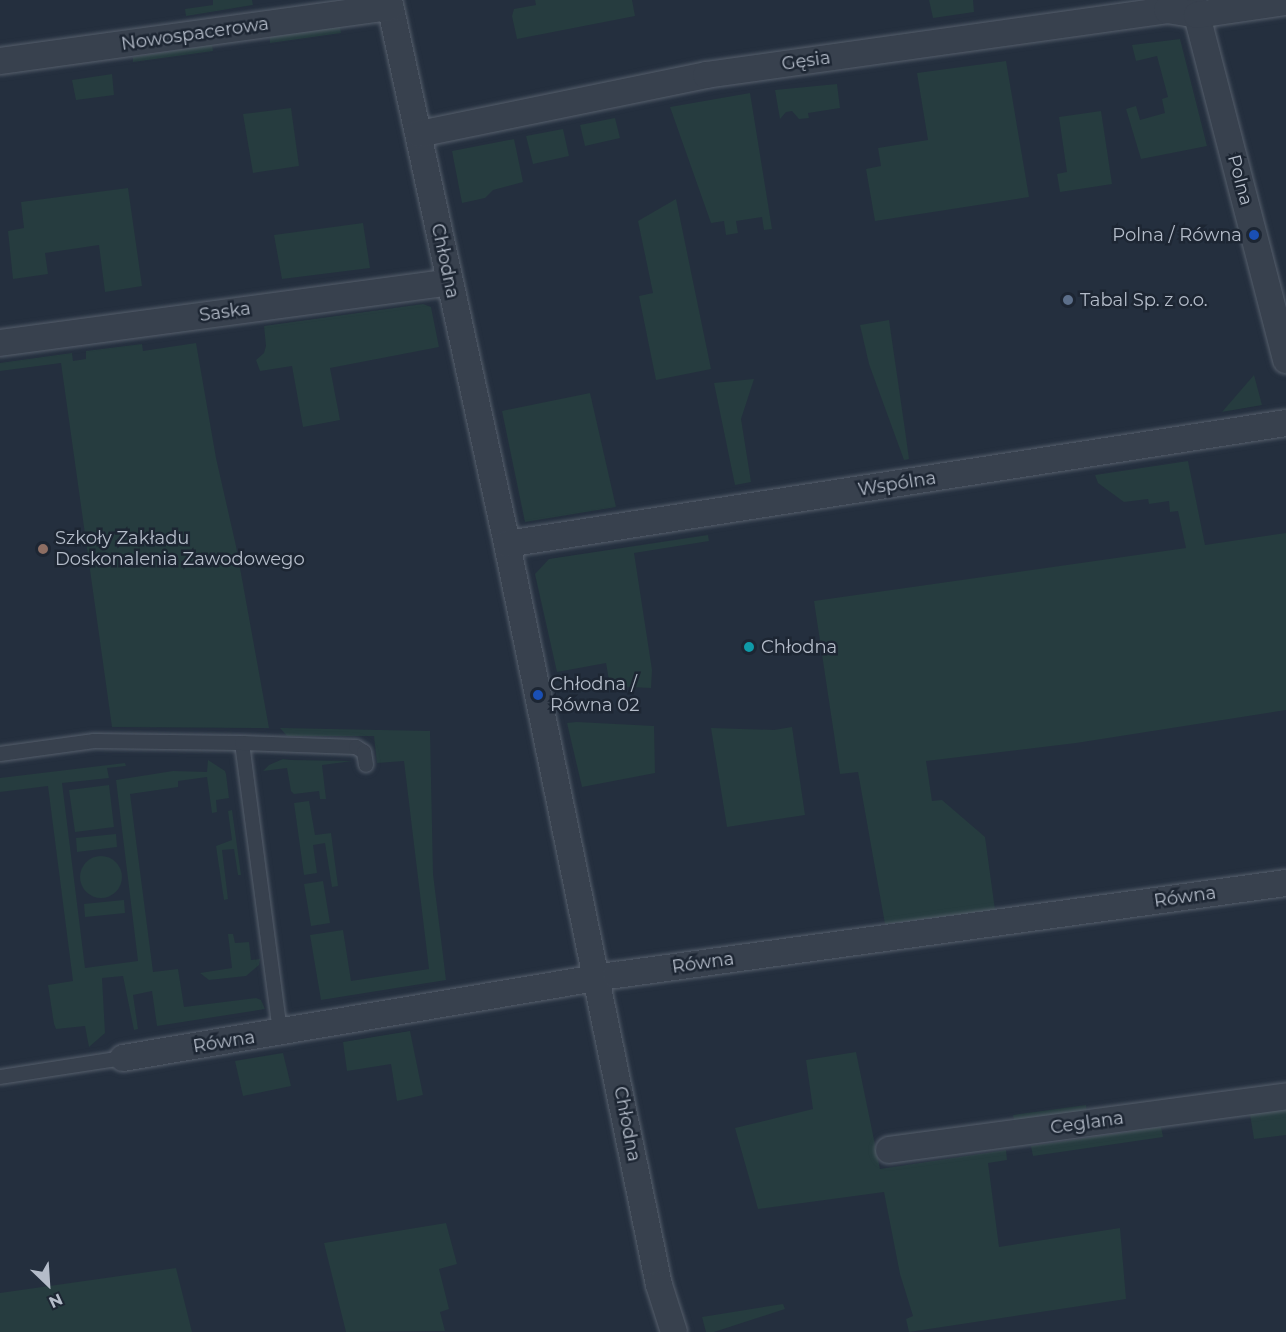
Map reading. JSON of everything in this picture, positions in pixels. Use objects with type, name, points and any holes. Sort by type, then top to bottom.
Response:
[{"type":"street","name":"Gęsia","points":[[419,134],[706,75],[1167,10],[1286,2]]},
{"type":"street","name":"Nowospacerowa","points":[[0,61],[390,4]]},
{"type":"street","name":"Chłodna","points":[[390,4],[507,544],[659,1284],[674,1332]]},
{"type":"street","name":"Polna","points":[[1195,7],[1274,265],[1286,360]]},
{"type":"street","name":"Saska","points":[[0,343],[449,282]]},
{"type":"street","name":"Wspólna","points":[[507,544],[1286,423]]},
{"type":"street","name":"Równa","points":[[123,1058],[597,980],[1286,883]]},
{"type":"street","name":"Ceglana","points":[[889,1150],[1286,1096]]},
{"type":"lane","points":[[0,754],[104,740],[242,743],[356,747],[364,752],[366,765]]},
{"type":"lane","points":[[242,743],[280,1033]]},
{"type":"lane","points":[[0,1077],[123,1058]]},
{"type":"green space","points":[[213,0],[252,0],[253,5],[186,16],[185,9],[213,5]]},
{"type":"green space","points":[[535,0],[632,0],[635,16],[517,39],[512,16],[514,9],[536,5]]},
{"type":"green space","points":[[929,0],[973,0],[974,12],[933,18]]},
{"type":"green space","points":[[340,27],[341,33],[270,43],[270,37]]},
{"type":"green space","points":[[1180,39],[1207,146],[1141,159],[1126,109],[1136,106],[1140,120],[1165,113],[1162,99],[1168,97],[1157,56],[1136,61],[1132,45]]},
{"type":"green space","points":[[212,45],[213,51],[133,62],[133,57]]},
{"type":"green space","points":[[1006,61],[1029,197],[875,221],[866,169],[881,166],[878,148],[928,140],[917,73]]},
{"type":"green space","points":[[112,74],[114,95],[76,100],[72,80]]},
{"type":"green space","points":[[837,84],[840,108],[808,113],[809,118],[799,119],[792,111],[786,112],[780,119],[775,90]]},
{"type":"green space","points":[[750,93],[772,229],[764,230],[762,217],[736,221],[738,233],[726,235],[724,221],[711,223],[670,107]]},
{"type":"green space","points":[[291,108],[299,166],[253,173],[243,114]]},
{"type":"green space","points":[[1101,111],[1112,184],[1060,192],[1057,174],[1067,172],[1059,117]]},
{"type":"green space","points":[[615,118],[620,138],[585,146],[580,125]]},
{"type":"green space","points":[[563,129],[569,156],[533,164],[526,136]]},
{"type":"green space","points":[[514,139],[523,182],[493,190],[485,198],[462,203],[452,151]]},
{"type":"green space","points":[[128,188],[142,286],[105,292],[99,245],[45,253],[48,274],[13,279],[8,231],[24,228],[21,202]]},
{"type":"green space","points":[[676,199],[711,369],[656,380],[639,296],[653,293],[638,221]]},
{"type":"green space","points":[[363,223],[370,268],[282,279],[274,235]]},
{"type":"green space","points":[[423,304],[431,307],[439,347],[330,368],[340,420],[303,427],[292,366],[260,371],[256,360],[264,353],[266,346],[264,326]]},
{"type":"green space","points":[[889,320],[909,459],[904,460],[869,364],[860,325]]},
{"type":"green space","points":[[196,343],[269,728],[112,727],[61,363],[0,371],[0,363],[72,353],[73,361],[86,359],[86,351],[142,344],[143,351]]},
{"type":"green space","points":[[1254,375],[1262,405],[1222,412]]},
{"type":"green space","points":[[754,379],[741,419],[751,482],[735,485],[714,383]]},
{"type":"green space","points":[[590,393],[616,507],[525,522],[502,411]]},
{"type":"green space","points":[[1188,461],[1205,545],[1286,533],[1286,710],[1076,743],[926,761],[932,801],[942,800],[985,837],[995,910],[885,924],[858,772],[840,774],[814,601],[1186,548],[1178,511],[1170,512],[1169,501],[1149,504],[1148,499],[1124,502],[1098,483],[1095,475]]},
{"type":"green space","points":[[708,535],[709,541],[634,553],[652,670],[651,688],[610,686],[606,663],[557,672],[535,574],[549,559]]},
{"type":"green space","points":[[567,723],[654,726],[655,773],[582,787]]},
{"type":"green space","points":[[792,727],[805,815],[727,827],[711,728],[774,730]]},
{"type":"green space","points":[[280,728],[430,731],[433,874],[446,980],[321,1000],[310,935],[343,930],[351,981],[429,969],[404,761],[377,763],[374,736],[287,736]]},
{"type":"green space","points":[[283,759],[353,761],[322,765],[326,799],[320,799],[319,791],[294,794],[291,791],[287,768],[263,771],[269,765]]},
{"type":"green space","points":[[208,760],[226,774],[229,798],[216,800],[217,812],[212,813],[207,777],[178,781],[178,787],[130,794],[153,972],[178,969],[184,1007],[256,998],[261,1000],[265,1009],[157,1026],[152,991],[133,995],[138,1029],[134,1030],[123,976],[102,978],[105,1033],[89,1047],[85,1026],[56,1029],[54,1024],[48,985],[73,981],[48,786],[0,792],[0,778],[125,763],[126,766],[107,768],[109,778],[62,783],[85,968],[138,961],[116,780],[173,771],[207,772]]},
{"type":"green space","points":[[109,785],[114,827],[75,832],[69,790]]},
{"type":"green space","points":[[309,801],[315,835],[331,833],[338,886],[332,887],[325,843],[313,845],[317,873],[304,875],[294,803]]},
{"type":"green space","points":[[232,810],[241,875],[238,875],[234,849],[222,850],[228,899],[224,900],[216,846],[232,840],[228,811]]},
{"type":"green space","points":[[116,834],[117,847],[77,852],[76,838]]},
{"type":"green space","points":[[101,856],[116,862],[122,877],[116,892],[101,898],[86,892],[80,877],[86,862]]},
{"type":"green space","points":[[323,881],[330,923],[311,926],[304,884]]},
{"type":"green space","points":[[124,900],[125,913],[85,917],[84,904]]},
{"type":"green space","points":[[228,934],[233,934],[235,943],[249,942],[251,960],[260,959],[259,965],[246,976],[209,980],[200,973],[232,968]]},
{"type":"green space","points":[[410,1031],[423,1095],[397,1101],[391,1064],[347,1071],[343,1042]]},
{"type":"green space","points":[[856,1052],[880,1169],[1006,1150],[1007,1160],[988,1163],[999,1247],[1120,1228],[1126,1299],[909,1332],[906,1319],[913,1316],[900,1274],[884,1192],[758,1209],[735,1128],[813,1109],[806,1060]]},
{"type":"green space","points":[[283,1053],[291,1086],[243,1096],[235,1061]]},
{"type":"green space","points":[[1086,1105],[1087,1114],[1015,1125],[1013,1115]]},
{"type":"green space","points":[[1286,1109],[1286,1135],[1254,1139],[1250,1114]]},
{"type":"green space","points":[[1161,1127],[1163,1137],[1033,1156],[1031,1146]]},
{"type":"green space","points":[[446,1223],[457,1264],[439,1269],[449,1309],[440,1312],[445,1331],[346,1332],[324,1243]]},
{"type":"green space","points":[[176,1268],[192,1332],[0,1332],[0,1293]]},
{"type":"green space","points":[[783,1304],[785,1309],[714,1332],[706,1332],[702,1317]]},
{"type":"place","name":"Polna / Równa","points":[[1254,235]]},
{"type":"place","name":"Tabal Sp. z o.o.","points":[[1068,300]]},
{"type":"place","name":"Szkoły Zakładu Doskonalenia Zawodowego","points":[[43,549]]},
{"type":"place","name":"Chłodna","points":[[749,647]]},
{"type":"place","name":"Chłodna / Równa 02","points":[[538,695]]}]
